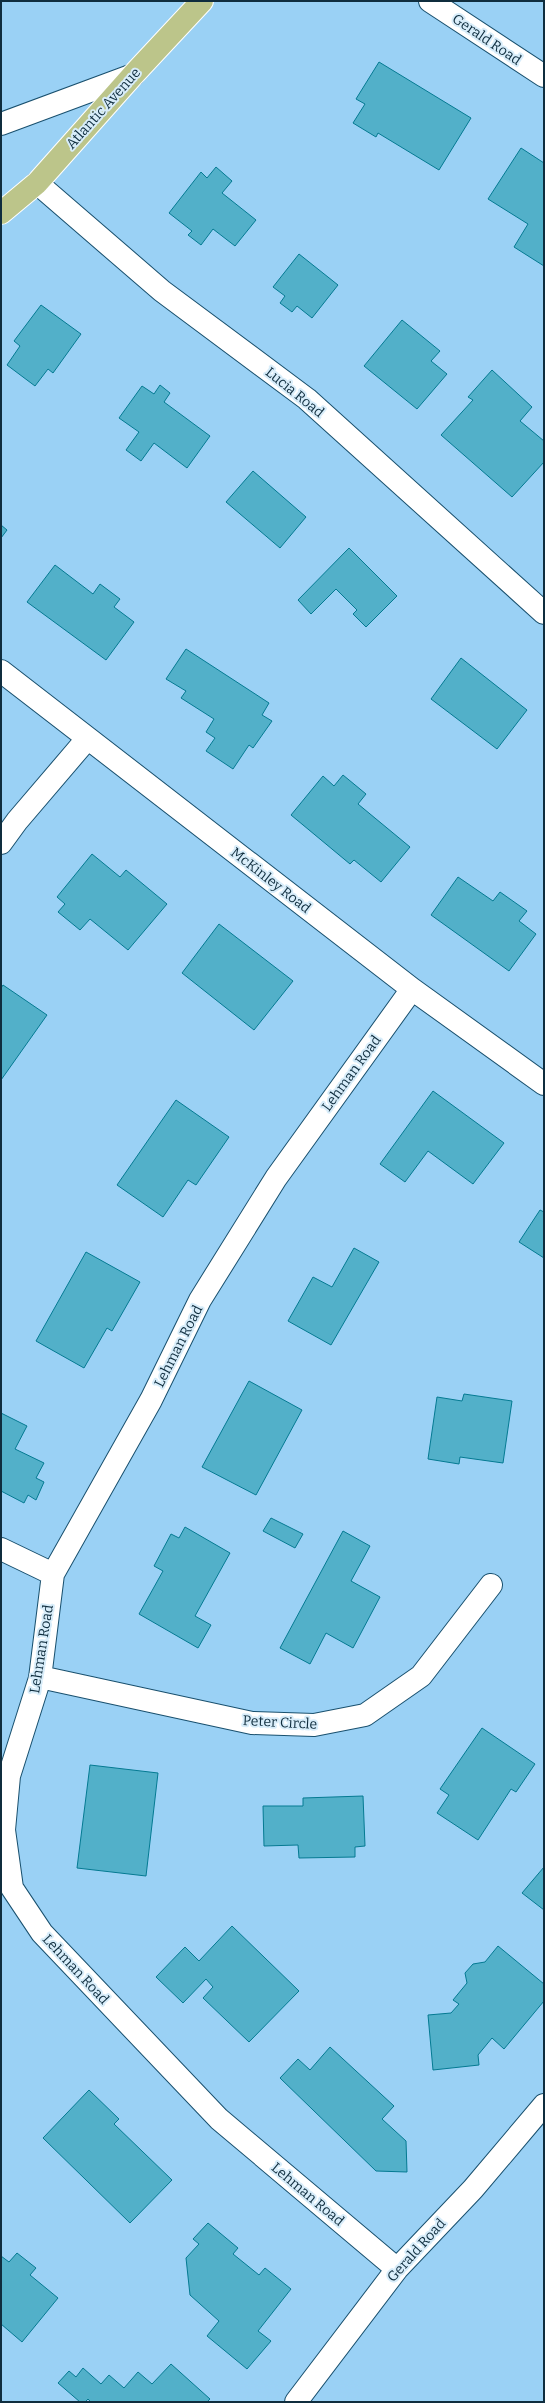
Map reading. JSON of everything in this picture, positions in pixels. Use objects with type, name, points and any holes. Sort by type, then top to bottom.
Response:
[{"type":"main road","name":"Atlantic Avenue","points":[[1,213],[37,183],[133,75],[202,1]]},
{"type":"street","name":"Gerald Road","points":[[430,1],[544,76]]},
{"type":"street","points":[[1,124],[133,75]]},
{"type":"street","name":"Lucia Road","points":[[37,183],[162,291],[307,399],[544,613]]},
{"type":"street","name":"McKinley Road","points":[[1,672],[412,989],[544,1084]]},
{"type":"street","points":[[1,843],[17,821],[87,739]]},
{"type":"street","name":"Lehman Road","points":[[397,2269],[219,2119],[42,1933],[12,1888],[4,1830],[9,1776],[40,1677],[53,1574],[151,1400],[200,1300],[271,1184],[412,989]]},
{"type":"street","points":[[1,1549],[53,1574]]},
{"type":"street","name":"Peter Circle","points":[[40,1677],[252,1723],[314,1725],[358,1717],[365,1715],[421,1676],[490,1585]]},
{"type":"street","name":"Gerald Road","points":[[296,2402],[397,2269],[473,2189],[544,2105]]},
{"type":"building","points":[[379,62],[471,118],[439,170],[378,133],[376,137],[353,123],[365,104],[356,99]]},
{"type":"building","points":[[521,148],[544,163],[544,266],[514,247],[528,224],[488,199]]},
{"type":"building","points":[[216,167],[232,181],[222,193],[256,220],[235,246],[213,229],[201,245],[188,235],[192,231],[169,213],[201,172],[207,178]]},
{"type":"building","points":[[299,254],[338,285],[312,318],[297,306],[292,312],[280,303],[285,296],[273,287]]},
{"type":"building","points":[[41,305],[81,334],[53,373],[48,369],[35,386],[7,365],[20,346],[14,341]]},
{"type":"building","points":[[402,320],[440,351],[431,361],[447,374],[417,409],[364,366]]},
{"type":"building","points":[[492,370],[532,407],[520,421],[544,441],[544,462],[512,497],[441,435],[473,400],[468,397]]},
{"type":"building","points":[[160,385],[170,393],[164,402],[210,436],[187,468],[154,443],[141,461],[126,450],[139,432],[119,418],[142,386],[154,394]]},
{"type":"building","points":[[253,471],[306,517],[280,548],[226,502]]},
{"type":"building","points":[[1,525],[7,530],[1,538]]},
{"type":"building","points":[[349,548],[397,596],[366,627],[353,614],[357,610],[336,589],[311,614],[298,600]]},
{"type":"building","points":[[55,565],[93,594],[100,584],[120,599],[114,607],[134,622],[106,660],[27,602]]},
{"type":"building","points":[[186,649],[269,703],[262,715],[272,721],[253,748],[249,745],[233,769],[206,751],[215,738],[206,732],[214,719],[181,698],[186,691],[166,679]]},
{"type":"building","points":[[461,658],[527,710],[497,749],[431,699]]},
{"type":"building","points":[[343,775],[366,794],[358,804],[410,847],[381,882],[354,860],[350,864],[291,815],[323,776],[334,786]]},
{"type":"building","points":[[92,854],[120,877],[126,870],[167,904],[128,950],[90,919],[80,930],[58,912],[65,904],[57,897]]},
{"type":"building","points":[[458,877],[493,901],[500,892],[527,911],[519,921],[536,934],[509,971],[431,915]]},
{"type":"building","points":[[219,924],[293,981],[254,1030],[182,973]]},
{"type":"building","points":[[3,985],[47,1015],[1,1080],[1,988]]},
{"type":"building","points":[[433,1091],[504,1143],[473,1184],[428,1151],[405,1182],[380,1164]]},
{"type":"building","points":[[176,1100],[229,1137],[196,1185],[188,1180],[163,1217],[117,1185]]},
{"type":"building","points":[[540,1210],[544,1212],[544,1258],[519,1242]]},
{"type":"building","points":[[354,1248],[379,1262],[331,1345],[288,1321],[313,1277],[332,1287]]},
{"type":"building","points":[[86,1252],[140,1282],[112,1331],[107,1328],[84,1368],[36,1341]]},
{"type":"building","points":[[249,1381],[302,1410],[256,1495],[202,1467]]},
{"type":"building","points":[[464,1394],[512,1401],[503,1463],[460,1457],[459,1464],[428,1459],[437,1397],[462,1401]]},
{"type":"building","points":[[1,1413],[27,1426],[15,1449],[44,1463],[36,1478],[44,1482],[36,1500],[28,1495],[24,1503],[1,1491]]},
{"type":"building","points":[[271,1518],[303,1534],[295,1548],[263,1531]]},
{"type":"building","points":[[185,1527],[230,1553],[195,1616],[211,1625],[198,1648],[139,1614],[163,1571],[154,1566],[171,1534],[179,1538]]},
{"type":"building","points":[[343,1531],[370,1546],[351,1581],[380,1597],[353,1648],[326,1633],[310,1664],[280,1648]]},
{"type":"building","points":[[482,1728],[535,1764],[516,1792],[511,1789],[478,1840],[437,1813],[449,1795],[440,1789]]},
{"type":"building","points":[[90,1765],[158,1773],[146,1876],[77,1868]]},
{"type":"building","points":[[363,1796],[365,1846],[355,1847],[355,1857],[299,1858],[298,1845],[264,1846],[263,1806],[303,1806],[303,1798]]},
{"type":"building","points":[[544,1867],[544,1910],[522,1893]]},
{"type":"building","points":[[232,1926],[299,1991],[249,2042],[203,1998],[213,1987],[206,1979],[183,2003],[156,1977],[185,1947],[199,1961]]},
{"type":"building","points":[[498,1946],[544,1984],[544,2001],[504,2049],[492,2038],[478,2055],[479,2065],[433,2070],[428,2015],[451,2013],[459,2004],[453,2000],[467,1983],[465,1973],[473,1964],[485,1962]]},
{"type":"building","points":[[330,2047],[394,2106],[382,2119],[406,2141],[407,2172],[376,2171],[280,2078],[298,2059],[310,2070]]},
{"type":"building","points":[[89,2090],[119,2119],[114,2124],[172,2180],[130,2223],[43,2138]]},
{"type":"building","points":[[208,2223],[238,2248],[233,2254],[259,2275],[265,2268],[291,2289],[258,2331],[271,2341],[247,2369],[207,2336],[219,2321],[190,2295],[186,2258],[199,2244],[193,2239]]},
{"type":"building","points":[[17,2253],[36,2268],[30,2275],[58,2298],[22,2342],[1,2324],[1,2256],[9,2262]]},
{"type":"building","points":[[171,2364],[210,2399],[207,2402],[91,2402],[88,2399],[85,2402],[80,2402],[58,2383],[69,2371],[76,2377],[83,2368],[101,2384],[109,2375],[124,2388],[138,2372],[152,2384]]}]
